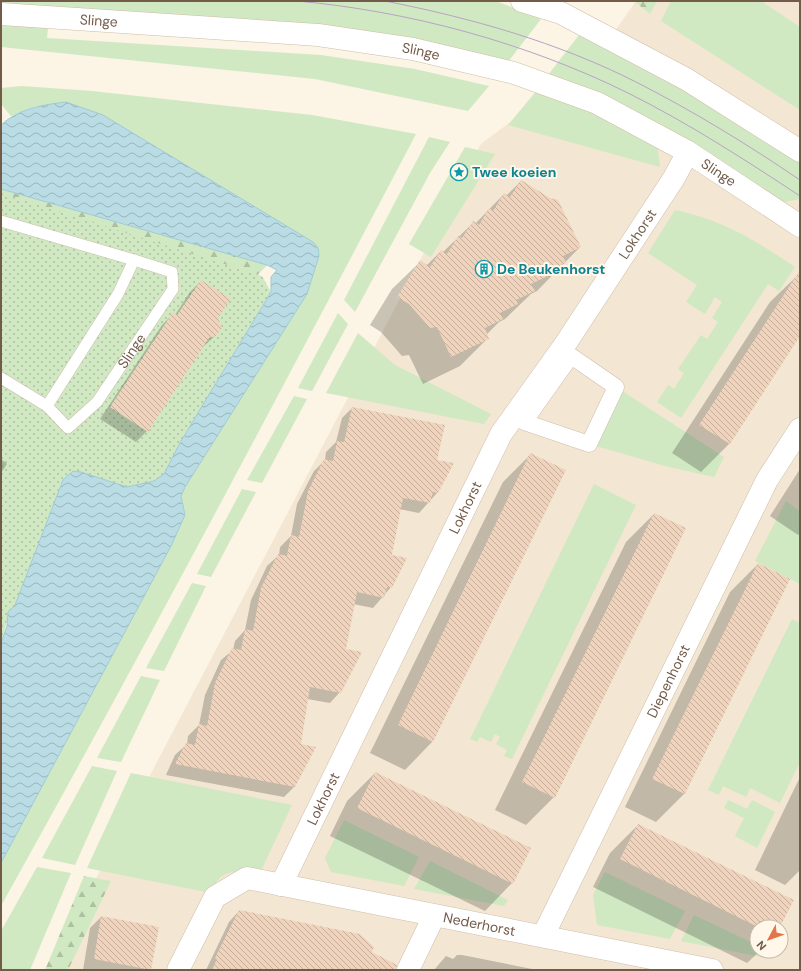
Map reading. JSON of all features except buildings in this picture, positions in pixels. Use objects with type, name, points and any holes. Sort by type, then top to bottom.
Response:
[{"type":"street","points":[[522,1],[561,13],[686,79],[800,151]]},
{"type":"street","name":"Slinge","points":[[1,14],[318,35],[413,49],[514,73],[597,103],[688,152],[800,226]]},
{"type":"street","name":"Lokhorst","points":[[281,885],[501,434],[564,346],[674,178],[688,152]]},
{"type":"street","points":[[570,356],[616,387],[589,444],[524,422],[570,356]]},
{"type":"street","name":"Diepenhorst","points":[[543,936],[766,480],[800,429]]},
{"type":"street","name":"Nederhorst","points":[[178,970],[215,897],[247,878],[434,916],[543,936],[641,964],[712,970]]},
{"type":"street","points":[[408,970],[434,916]]},
{"type":"lane","name":"Slinge","points":[[1,221],[172,272],[173,289],[97,402],[68,428],[47,406],[1,378]]},
{"type":"lane","points":[[47,406],[118,294],[134,260]]},
{"type":"shaded area","points":[[636,1],[800,1],[800,970],[48,970],[481,144],[596,58]]},
{"type":"green space","points":[[1,1],[496,1],[541,19],[508,62],[1,5]]},
{"type":"green space","points":[[634,1],[657,1],[650,14]]},
{"type":"green space","points":[[671,1],[761,1],[800,27],[800,110],[661,21]]},
{"type":"green space","points":[[1,22],[48,28],[47,38],[321,55],[415,69],[489,86],[468,111],[315,79],[1,47]]},
{"type":"green space","points":[[579,35],[681,85],[800,160],[800,199],[784,202],[548,75]]},
{"type":"green space","points":[[22,86],[92,91],[312,115],[416,134],[211,522],[1,906],[1,863],[171,546],[185,515],[181,496],[185,487],[307,294],[319,256],[36,106],[11,116],[1,104],[1,88]]},
{"type":"green space","points":[[538,89],[569,100],[657,143],[660,167],[508,125]]},
{"type":"green space","points":[[429,137],[450,142],[430,173],[355,312],[344,300]]},
{"type":"green space","points":[[465,147],[495,154],[431,257],[409,244]]},
{"type":"green space","points":[[1,189],[267,265],[251,282],[1,215]]},
{"type":"green space","points":[[1,193],[262,276],[271,292],[181,441],[164,474],[154,481],[127,487],[81,472],[63,480],[15,605],[8,617],[1,643]]},
{"type":"green space","points":[[675,210],[693,214],[724,225],[766,248],[795,267],[779,291],[768,284],[681,418],[657,402],[668,385],[674,389],[684,373],[678,369],[701,335],[707,339],[718,322],[712,318],[722,302],[715,297],[705,314],[686,302],[697,285],[648,253]]},
{"type":"green space","points":[[338,313],[348,324],[312,391],[298,388]]},
{"type":"green space","points":[[358,333],[395,365],[491,414],[484,424],[326,393]]},
{"type":"green space","points":[[616,387],[724,457],[714,477],[665,466],[589,444]]},
{"type":"green space","points":[[294,396],[307,399],[262,483],[247,480]]},
{"type":"green space","points":[[594,484],[636,505],[512,759],[504,756],[507,750],[496,744],[500,737],[495,734],[491,742],[480,737],[477,742],[470,739]]},
{"type":"green space","points":[[242,489],[256,492],[211,577],[197,574]]},
{"type":"green space","points":[[786,501],[800,511],[800,584],[755,561]]},
{"type":"green space","points":[[192,583],[206,586],[164,671],[146,668]]},
{"type":"green space","points":[[792,619],[800,623],[800,762],[780,803],[750,788],[746,797],[723,786],[719,795],[708,790]]},
{"type":"green space","points":[[141,676],[160,680],[121,762],[97,758]]},
{"type":"green space","points":[[92,766],[117,771],[75,865],[42,858]]},
{"type":"green space","points":[[131,773],[292,805],[259,875],[237,872],[224,875],[219,879],[211,893],[87,868]]},
{"type":"green space","points":[[728,800],[747,809],[752,800],[775,812],[757,848],[735,836],[744,818],[724,808]]},
{"type":"green space","points":[[344,820],[419,857],[404,886],[331,872],[325,858]]},
{"type":"green space","points":[[430,861],[508,900],[504,906],[414,889]]},
{"type":"green space","points":[[37,867],[71,873],[30,970],[1,970],[1,931]]},
{"type":"green space","points":[[605,872],[685,911],[670,939],[597,925],[593,895]]},
{"type":"green space","points":[[84,876],[111,881],[68,970],[45,970]]},
{"type":"green space","points":[[694,915],[749,941],[749,955],[681,941]]},
{"type":"water","points":[[66,102],[103,115],[313,242],[318,248],[319,256],[307,294],[185,487],[181,496],[185,515],[171,546],[1,863],[1,643],[7,626],[8,612],[15,605],[63,480],[73,471],[81,472],[127,487],[154,481],[164,474],[181,441],[271,292],[271,277],[277,270],[267,265],[1,189],[1,125],[8,119],[32,108]]},
{"type":"tram line","points":[[297,1],[339,6],[424,21],[467,32],[549,59],[628,93],[694,129],[800,196]]},
{"type":"tram line","points":[[385,1],[449,15],[513,33],[576,55],[636,82],[699,116],[800,180]]},
{"type":"place","name":"Twee koeien","points":[[459,172]]},
{"type":"place","name":"De Beukenhorst","points":[[484,269]]}]
